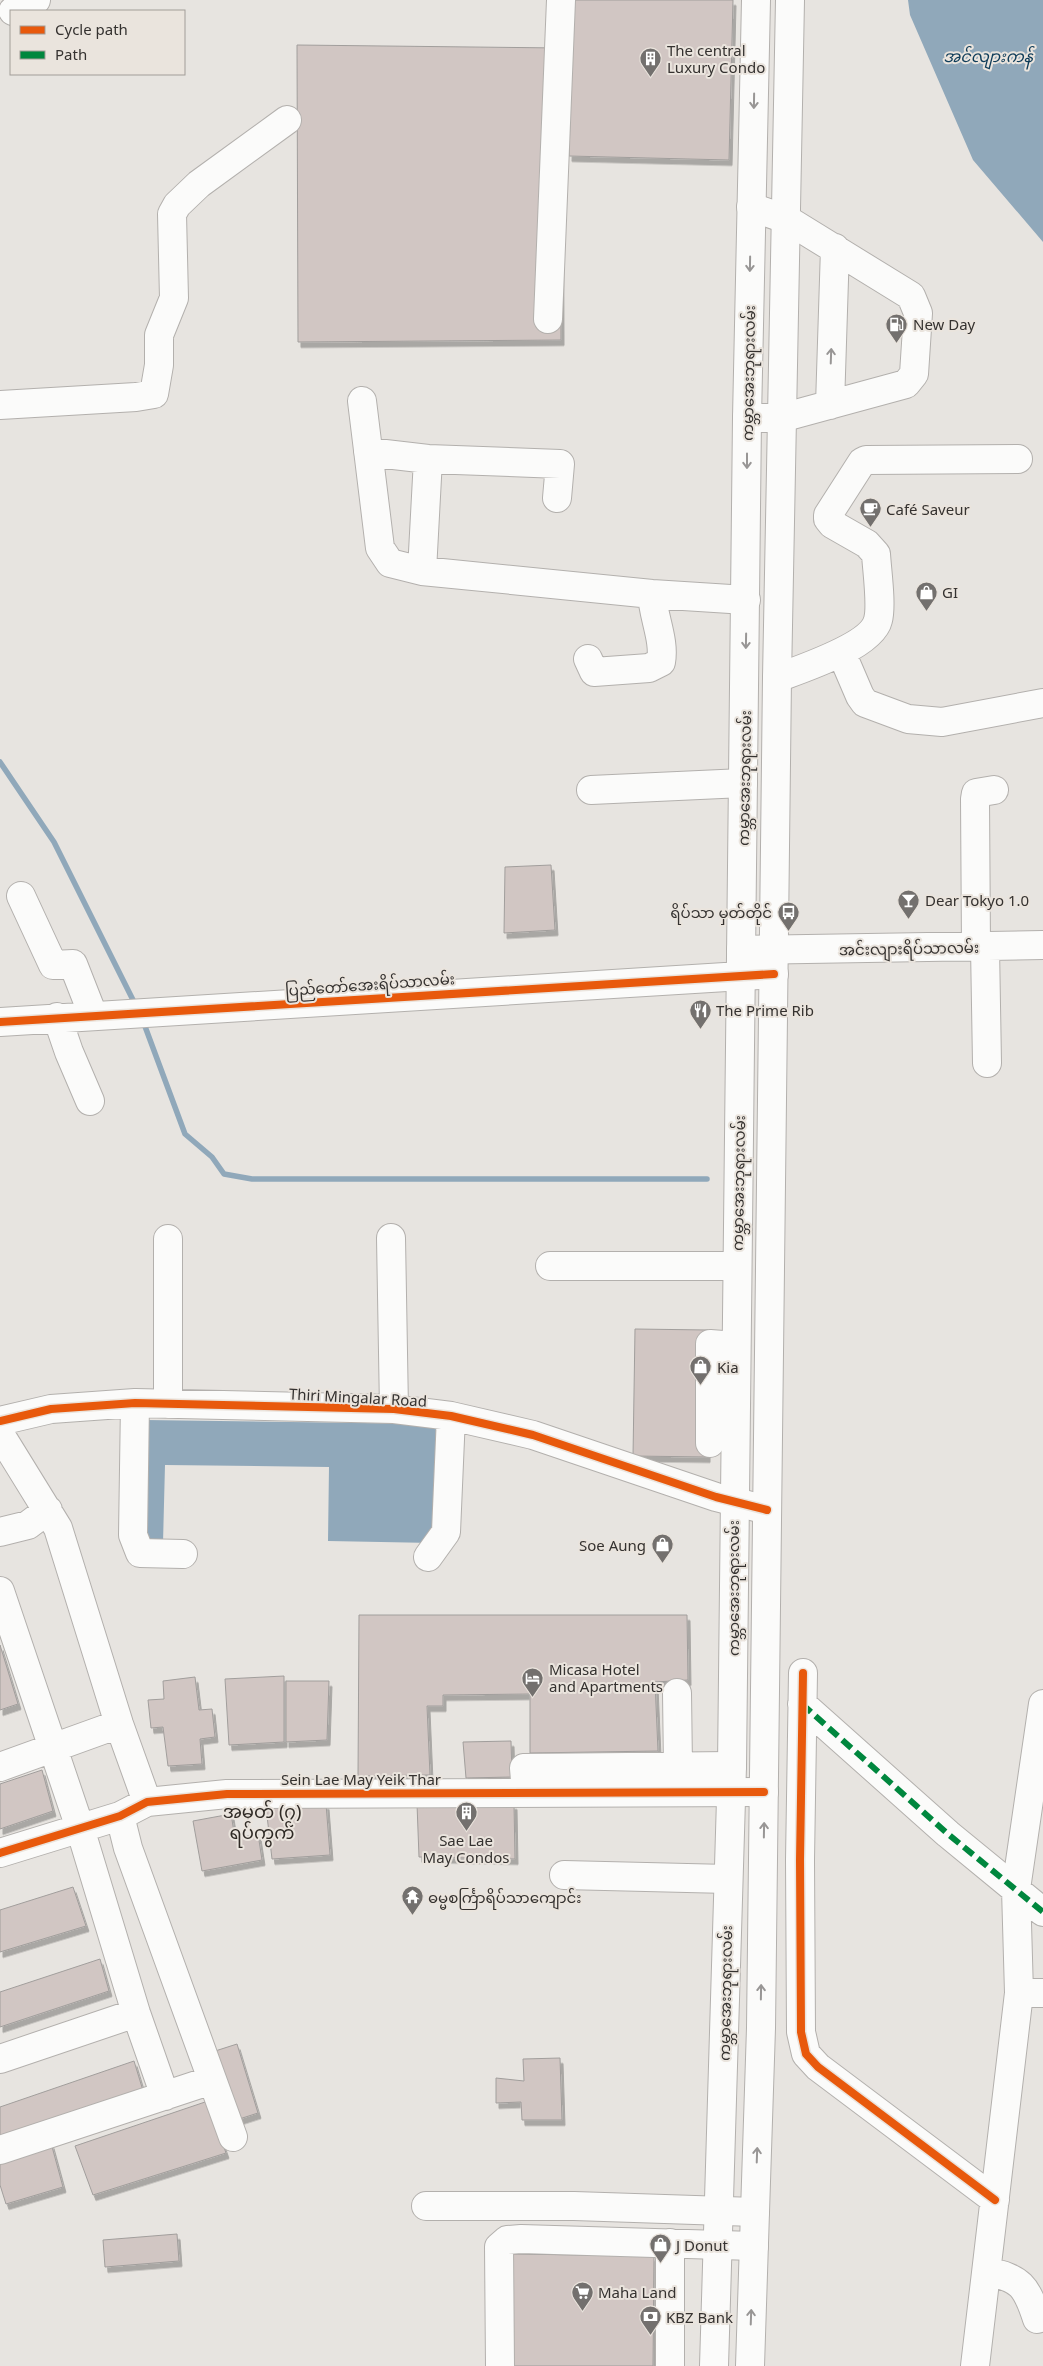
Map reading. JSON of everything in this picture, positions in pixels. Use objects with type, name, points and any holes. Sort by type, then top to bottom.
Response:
[{"type":"street","points":[[16,10],[36,0]]},
{"type":"street","points":[[548,320],[561,0]]},
{"type":"street","name":"ကမ္ဘာအေးဘုရားလမ်း","points":[[714,2366],[720,2211],[731,1779],[747,418],[756,0]]},
{"type":"street","points":[[750,2366],[761,2028],[777,678],[790,0]]},
{"type":"street","points":[[0,405],[136,397],[154,394],[159,365],[159,335],[174,298],[172,214],[177,205],[199,184],[287,120]]},
{"type":"street","points":[[747,418],[781,418],[906,384],[914,374],[918,313],[911,296],[786,219],[751,207]]},
{"type":"street","points":[[830,405],[835,248]]},
{"type":"street","points":[[362,400],[380,548],[390,563],[422,571],[652,594],[746,600]]},
{"type":"street","points":[[368,452],[428,458],[560,464],[557,498]]},
{"type":"street","points":[[422,571],[428,458]]},
{"type":"street","points":[[745,678],[777,678],[842,654],[873,629],[879,619],[876,554],[867,544],[832,524],[828,519],[828,515],[862,462],[866,460],[1018,459]]},
{"type":"street","points":[[588,658],[594,672],[648,668],[661,662],[663,652],[653,609],[652,594]]},
{"type":"street","points":[[842,654],[860,696],[865,703],[908,719],[942,722],[1043,704]]},
{"type":"street","points":[[591,790],[744,783]]},
{"type":"street","points":[[986,1063],[975,799],[976,793],[994,790]]},
{"type":"street","points":[[21,896],[53,965],[73,964],[93,1015]]},
{"type":"street","name":"အင်းလျားရိပ်သာလမ်း","points":[[741,963],[981,947],[1043,945]]},
{"type":"street","name":"ပြည်တော်အေးရိပ်သာလမ်း","points":[[0,1022],[741,963]]},
{"type":"street","points":[[57,1017],[90,1101]]},
{"type":"street","points":[[391,1238],[394,1409]]},
{"type":"street","points":[[168,1239],[168,1404]]},
{"type":"street","points":[[550,1266],[736,1266]]},
{"type":"street","points":[[710,1443],[710,1344],[736,1346]]},
{"type":"street","points":[[135,1403],[133,1535],[140,1553],[183,1554]]},
{"type":"street","name":"Thiri Mingalar Road","points":[[0,1421],[50,1409],[135,1403],[394,1409],[451,1416],[534,1435],[734,1502],[767,1510]]},
{"type":"street","points":[[428,1557],[446,1532],[451,1416]]},
{"type":"street","points":[[0,1434],[58,1528],[119,1724],[147,1802]]},
{"type":"street","points":[[0,1532],[28,1525],[48,1510]]},
{"type":"street","points":[[0,1590],[80,1828],[136,2013],[165,2096]]},
{"type":"street","points":[[803,1673],[800,1860],[801,2013],[806,2054],[818,2067],[994,2200]]},
{"type":"street","points":[[677,1693],[678,1767]]},
{"type":"street","points":[[802,1704],[948,1834],[1043,1912]]},
{"type":"street","points":[[975,2366],[994,2200],[1031,1993],[1016,1889],[1043,1704]]},
{"type":"street","points":[[0,1767],[119,1724]]},
{"type":"street","points":[[526,1792],[524,1768],[678,1767],[731,1779],[764,1792]]},
{"type":"street","name":"Sein Lae May Yeik Thar","points":[[0,1853],[120,1816],[147,1802],[227,1794],[526,1792],[731,1779]]},
{"type":"street","points":[[120,1816],[128,1848],[233,2137]]},
{"type":"street","points":[[564,1875],[728,1879]]},
{"type":"street","points":[[0,2059],[136,2013]]},
{"type":"street","points":[[0,2150],[212,2080]]},
{"type":"street","points":[[426,2206],[574,2206],[755,2212]]},
{"type":"street","points":[[500,2366],[499,2247],[507,2240],[521,2238],[754,2246]]},
{"type":"street","points":[[670,2243],[670,2366]]},
{"type":"street","points":[[987,2271],[1012,2277],[1030,2296],[1037,2319]]},
{"type":"water","name":"အင်လျားကန်","points":[[908,0],[1043,0],[1043,242],[973,160],[910,15]]},
{"type":"water","points":[[145,1420],[436,1424],[434,1543],[328,1541],[329,1467],[165,1465],[163,1543],[143,1543]]},
{"type":"building","name":"The central Luxury Condo","points":[[573,0],[733,0],[729,160],[569,156]]},
{"type":"building","points":[[297,45],[560,48],[561,340],[298,342]]},
{"type":"building","points":[[551,865],[555,930],[504,933],[505,867]]},
{"type":"building","points":[[635,1329],[708,1330],[707,1457],[633,1456]]},
{"type":"building","points":[[359,1615],[687,1615],[688,1680],[655,1682],[658,1751],[530,1753],[530,1694],[443,1695],[443,1706],[427,1706],[430,1775],[358,1776]]},
{"type":"building","points":[[0,1645],[18,1704],[0,1710]]},
{"type":"building","points":[[284,1676],[284,1742],[229,1745],[225,1679]]},
{"type":"building","points":[[195,1677],[199,1710],[212,1709],[215,1737],[200,1739],[202,1764],[168,1766],[163,1727],[151,1728],[148,1700],[164,1699],[163,1681]]},
{"type":"building","points":[[286,1681],[329,1681],[327,1740],[286,1742]]},
{"type":"building","points":[[511,1741],[512,1777],[466,1778],[463,1742]]},
{"type":"building","points":[[42,1770],[53,1811],[0,1829],[0,1784]]},
{"type":"building","points":[[326,1804],[330,1855],[272,1859],[266,1807]]},
{"type":"building","name":"Sae Lae May Condos","points":[[417,1804],[514,1804],[515,1859],[419,1857]]},
{"type":"building","points":[[231,1814],[235,1838],[258,1834],[262,1860],[202,1871],[193,1821]]},
{"type":"building","points":[[73,1887],[86,1926],[0,1952],[0,1910]]},
{"type":"building","points":[[100,1959],[109,1991],[0,2027],[0,1992]]},
{"type":"building","points":[[237,2044],[258,2113],[230,2122],[209,2053]]},
{"type":"building","points":[[560,2058],[562,2120],[522,2120],[521,2102],[496,2103],[496,2078],[524,2081],[523,2059]]},
{"type":"building","points":[[134,2061],[144,2094],[0,2142],[0,2107]]},
{"type":"building","points":[[208,2101],[226,2153],[93,2195],[75,2146]]},
{"type":"building","points":[[51,2143],[63,2187],[6,2204],[0,2185],[0,2160]]},
{"type":"building","points":[[177,2234],[179,2261],[105,2267],[103,2240]]},
{"type":"building","name":"Maha Land","points":[[512,2254],[654,2256],[653,2366],[510,2366]]},
{"type":"waterway","points":[[0,762],[54,842],[136,1006]]},
{"type":"waterway","points":[[143,1021],[185,1134],[212,1157],[224,1174],[252,1179],[707,1179]]},
{"type":"marked path","points":[[802,1704],[948,1834],[1043,1912]]},
{"type":"cycle path","points":[[0,1022],[774,974]]},
{"type":"cycle path","points":[[0,1421],[51,1409],[135,1403],[394,1409],[451,1416],[533,1435],[716,1497],[767,1510]]},
{"type":"cycle path","points":[[803,1673],[800,1860],[801,2032],[806,2054],[818,2067],[995,2200]]},
{"type":"cycle path","points":[[0,1853],[120,1816],[147,1802],[227,1794],[764,1792]]},
{"type":"place","name":"The central Luxury Condo","points":[[651,78]]},
{"type":"place","name":"New Day","points":[[897,343]]},
{"type":"place","name":"Café Saveur","points":[[870,528]]},
{"type":"place","name":"GI","points":[[926,611]]},
{"type":"place","name":"Dear Tokyo 1.0","points":[[909,919]]},
{"type":"place","name":"ရိပ်သာ မှတ်တိုင်","points":[[788,931]]},
{"type":"place","name":"The Prime Rib","points":[[700,1029]]},
{"type":"place","name":"Kia","points":[[701,1386]]},
{"type":"place","name":"Soe Aung","points":[[662,1564]]},
{"type":"place","name":"Micasa Hotel and Apartments","points":[[533,1697]]},
{"type":"place","name":"Sae Lae May Condos","points":[[466,1831]]},
{"type":"place","name":"ဓမ္မစင်္ကြာရိပ်သာကျောင်း","points":[[412,1916]]},
{"type":"place","name":"J Donut","points":[[660,2264]]},
{"type":"place","name":"Maha Land","points":[[582,2311]]},
{"type":"place","name":"KBZ Bank","points":[[650,2336]]},
{"type":"district","name":"အမှတ် (၇) ရပ်ကွက်","points":[[262,1821]]}]
